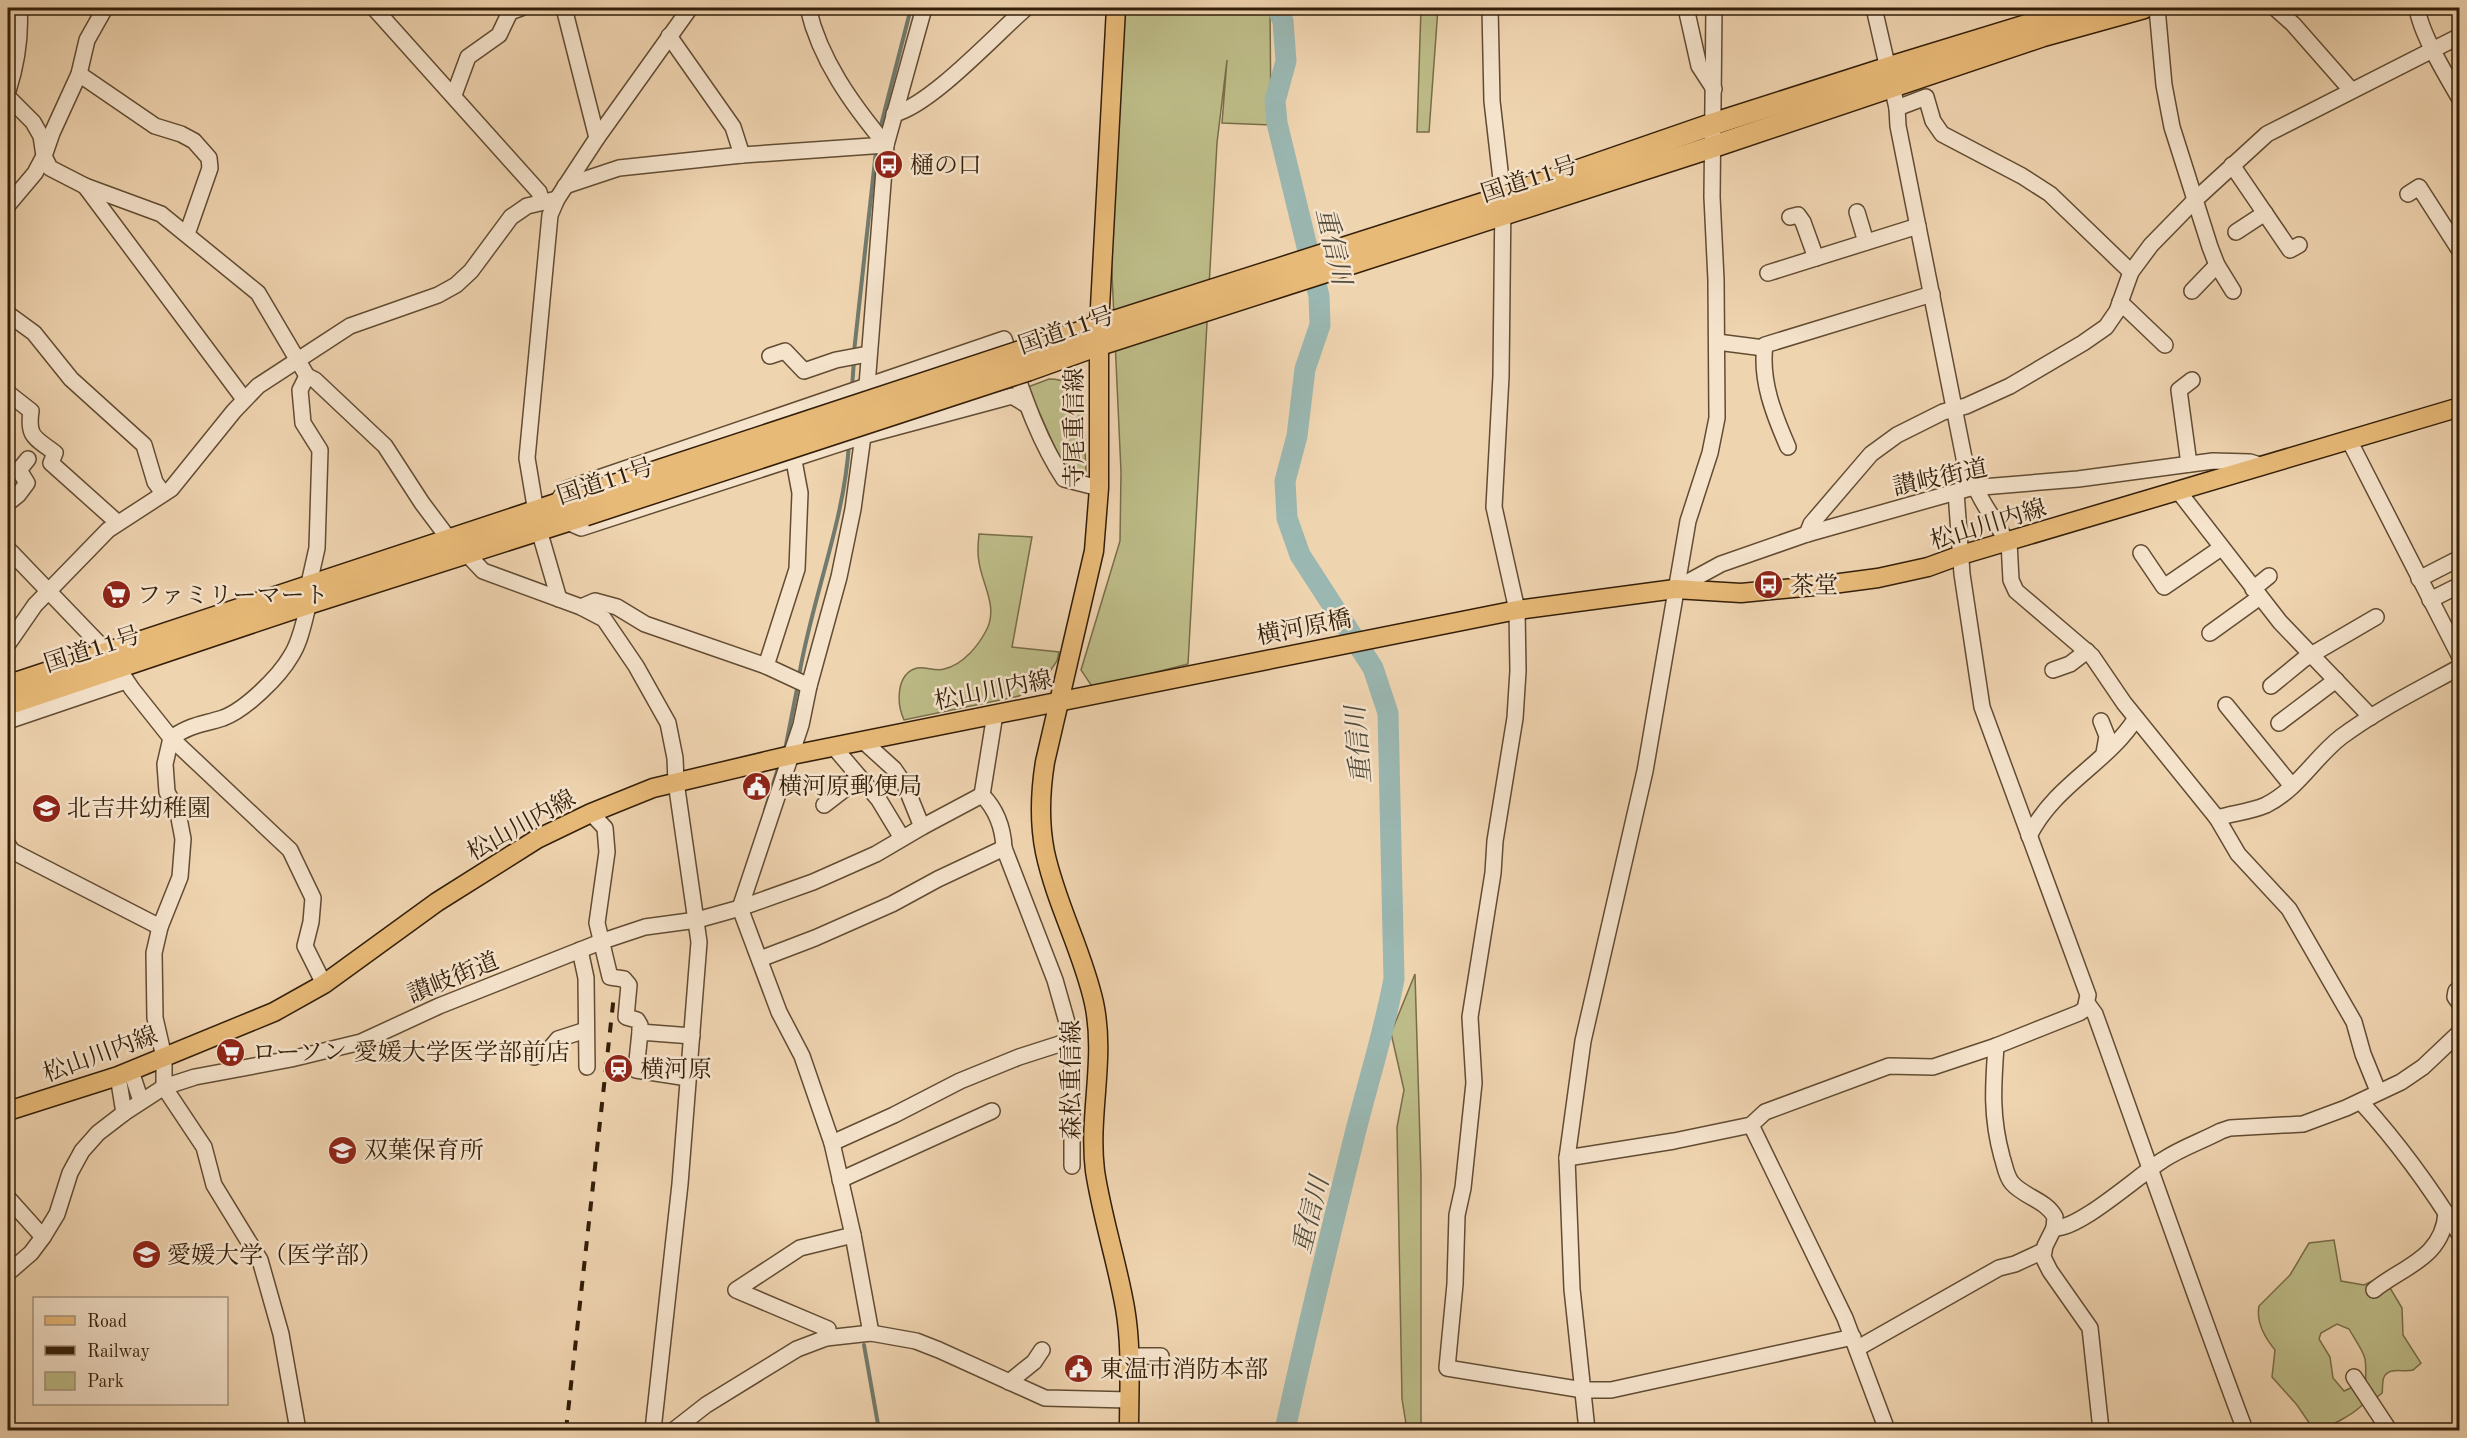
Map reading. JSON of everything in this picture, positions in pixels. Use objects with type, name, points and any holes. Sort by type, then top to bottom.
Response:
[{"type":"highway","name":"国道11号","points":[[8,704],[117,667],[308,596],[449,539],[560,513],[1098,335],[1493,209],[1712,147],[1890,77],[2084,8]]},
{"type":"highway","name":"国道11号","points":[[1493,209],[1713,124],[2143,8]]},
{"type":"highway","name":"国道11号","points":[[308,596],[466,553],[560,513]]},
{"type":"highway","name":"国道11号","points":[[8,686],[117,667]]},
{"type":"main road","name":"寺尾重信線","points":[[1060,702],[1094,551],[1099,488],[1098,335],[1116,8]]},
{"type":"main road","name":"松山川内線","points":[[1517,610],[1675,590],[1741,593],[1878,578],[1928,567],[1960,555],[2460,407]]},
{"type":"main road","name":"横河原橋","points":[[1102,692],[1517,610]]},
{"type":"main road","name":"松山川内線","points":[[8,1111],[124,1073],[274,1012],[324,984],[437,902],[537,839],[591,813],[653,788],[833,746],[1102,692]]},
{"type":"main road","name":"森松重信線","points":[[1060,702],[1040,791],[1042,832],[1046,855],[1095,1006],[1098,1068],[1093,1121],[1095,1170],[1126,1310],[1129,1356],[1129,1431]]},
{"type":"street","points":[[8,91],[16,66],[21,31],[19,8]]},
{"type":"street","points":[[8,205],[35,174],[44,156],[51,133],[78,74],[87,40],[105,8]]},
{"type":"street","points":[[374,8],[539,192],[554,196]]},
{"type":"street","points":[[454,95],[468,57],[499,35],[510,12],[521,8]]},
{"type":"street","points":[[564,8],[597,138]]},
{"type":"street","points":[[690,8],[554,196],[550,215],[527,458],[560,513],[581,528],[863,436],[1012,396],[1027,405]]},
{"type":"street","points":[[808,8],[821,50],[861,115],[886,145]]},
{"type":"street","points":[[871,1333],[849,1236],[832,1143],[802,1056],[779,1012],[760,959],[737,909],[792,755],[801,725],[808,686],[839,577],[853,508],[863,436],[865,386],[886,145],[924,8]]},
{"type":"street","points":[[894,114],[903,112],[949,80],[1026,8]]},
{"type":"street","points":[[1490,8],[1493,209],[1501,376],[1494,507],[1517,610],[1519,634],[1515,718],[1470,1017],[1474,1083],[1463,1188],[1457,1215],[1455,1284],[1447,1368],[1583,1390],[1611,1390],[1855,1342],[1990,1273],[2043,1251]]},
{"type":"street","points":[[1686,8],[1699,66],[1714,89]]},
{"type":"street","points":[[1587,1431],[1572,1289],[1567,1158],[1583,1041],[1645,771],[1688,521],[1716,428],[1717,342],[1712,147],[1714,8]]},
{"type":"street","points":[[1567,1158],[1674,1141],[1751,1125],[1765,1112],[1889,1066],[1933,1067],[1996,1046],[2079,1013],[2087,1003],[2088,995],[1982,707],[1960,555],[1967,490],[1955,410],[1897,108],[1874,8]]},
{"type":"street","points":[[2157,8],[2164,85],[2172,128],[2217,265],[2233,291]]},
{"type":"street","points":[[2275,8],[2293,24],[2351,90]]},
{"type":"street","points":[[2417,8],[2418,17],[2460,99]]},
{"type":"street","points":[[669,36],[733,127],[742,155]]},
{"type":"street","points":[[1807,534],[1811,524],[1871,454],[1897,435],[1943,412],[1955,410],[2010,386],[2097,335],[2117,311],[2131,272],[2151,245],[2196,199],[2267,134],[2460,36]]},
{"type":"street","points":[[78,74],[155,126],[181,134],[194,141],[209,158],[210,168],[187,234]]},
{"type":"street","points":[[8,97],[33,122],[41,136],[44,156],[50,168],[85,186],[161,214],[258,293],[307,376],[315,380],[385,446],[422,503],[449,539]]},
{"type":"street","points":[[1897,108],[1926,97],[1933,121],[1942,134],[2022,176],[2050,194],[2131,272]]},
{"type":"street","points":[[8,644],[35,605],[108,530],[171,489],[244,399],[272,375],[350,326],[438,295],[456,285],[471,271],[511,217],[527,206],[619,168],[742,155],[886,145]]},
{"type":"street","points":[[2232,165],[2290,250],[2299,245]]},
{"type":"street","points":[[85,186],[244,399]]},
{"type":"street","points":[[2408,194],[2419,187],[2455,233],[2460,251]]},
{"type":"street","points":[[1857,212],[1866,242]]},
{"type":"street","points":[[2237,233],[2265,213]]},
{"type":"street","points":[[1790,217],[1798,215],[1803,222],[1815,258]]},
{"type":"street","points":[[1768,271],[1918,226]]},
{"type":"street","points":[[2192,291],[2217,265]]},
{"type":"street","points":[[1788,447],[1770,400],[1764,366],[1765,345],[1932,294]]},
{"type":"street","points":[[2120,302],[2149,338],[2165,345]]},
{"type":"street","points":[[8,314],[34,333],[72,379],[144,445],[155,482],[163,494]]},
{"type":"street","points":[[559,599],[560,513],[566,489],[1004,339],[1038,433],[1064,479],[1099,488]]},
{"type":"street","points":[[1717,342],[1764,348]]},
{"type":"street","points":[[770,356],[785,351],[804,371],[836,360],[868,354]]},
{"type":"street","points":[[298,1431],[281,1334],[260,1260],[214,1185],[204,1147],[164,1087],[165,1057],[155,1018],[154,953],[160,927],[180,877],[183,839],[178,813],[167,792],[165,764],[171,738],[188,726],[224,718],[245,705],[277,674],[292,656],[308,596],[317,548],[320,450],[303,423],[300,390],[307,376]]},
{"type":"street","points":[[2189,464],[2179,390],[2192,380]]},
{"type":"street","points":[[8,393],[31,411],[29,425],[31,435],[55,453],[51,463],[118,523]]},
{"type":"street","points":[[765,666],[797,569],[800,493],[785,415]]},
{"type":"street","points":[[2349,440],[2460,657]]},
{"type":"street","points":[[8,503],[27,483],[20,470],[28,459]]},
{"type":"street","name":"讃岐街道","points":[[1675,590],[1721,564],[1807,534],[1967,490],[2078,479],[2189,464],[2233,461],[2250,462],[2263,466]]},
{"type":"street","points":[[1967,490],[2000,527],[2007,542],[2012,580],[2016,591],[2087,651],[2134,718],[2217,818],[2238,854],[2296,919],[2354,1022],[2360,1046],[2378,1091]]},
{"type":"street","points":[[2179,492],[2257,593],[2371,717]]},
{"type":"street","points":[[2141,553],[2164,587],[2221,548]]},
{"type":"street","points":[[8,549],[50,591],[117,667],[171,738],[290,850],[313,898],[311,921],[305,946],[324,984]]},
{"type":"street","points":[[466,553],[483,571],[581,607],[604,619],[636,666],[668,723],[675,758],[676,782],[699,942],[680,1184],[653,1431]]},
{"type":"street","points":[[2419,579],[2460,558]]},
{"type":"street","points":[[2210,633],[2257,593],[2269,576]]},
{"type":"street","points":[[2430,600],[2460,585]]},
{"type":"street","points":[[581,607],[595,601],[617,607],[645,624],[765,666],[808,686]]},
{"type":"street","points":[[2271,686],[2312,655],[2376,617]]},
{"type":"street","points":[[2053,670],[2070,664],[2087,651]]},
{"type":"street","points":[[8,721],[117,667]]},
{"type":"street","points":[[2217,818],[2268,804],[2292,786],[2333,744],[2371,717],[2460,667]]},
{"type":"street","points":[[2279,723],[2336,680]]},
{"type":"street","points":[[2226,705],[2292,786]]},
{"type":"street","points":[[995,714],[982,795],[993,806],[1003,833],[1004,848],[1055,980],[1072,1040],[1072,1167]]},
{"type":"street","points":[[2029,836],[2034,825],[2061,791],[2104,753],[2134,718]]},
{"type":"street","points":[[2101,721],[2107,736],[2104,753]]},
{"type":"street","points":[[862,740],[894,769],[905,785],[922,826]]},
{"type":"street","points":[[833,746],[879,800],[902,838]]},
{"type":"street","points":[[824,805],[859,778]]},
{"type":"street","name":"讃岐街道","points":[[8,1273],[32,1253],[57,1214],[70,1173],[82,1151],[98,1133],[164,1087],[195,1077],[291,1059],[361,1042],[439,1006],[603,941],[645,927],[697,920],[737,909],[813,882],[876,854],[922,826],[982,795]]},
{"type":"street","points":[[591,813],[605,828],[607,852],[597,923],[610,977]]},
{"type":"street","points":[[8,845],[12,851],[160,927]]},
{"type":"street","points":[[760,959],[892,904],[1004,848]]},
{"type":"street","points":[[580,950],[586,978],[587,1067]]},
{"type":"street","points":[[586,978],[624,979],[629,985],[626,1017],[637,1020],[640,1025],[636,1070],[688,1078]]},
{"type":"street","points":[[2087,1003],[2095,1014],[2245,1431]]},
{"type":"street","points":[[534,1057],[547,1052],[558,1039],[586,1030]]},
{"type":"street","points":[[640,1032],[692,1036]]},
{"type":"street","points":[[2054,1228],[2068,1225],[2134,1183],[2171,1155],[2221,1131],[2230,1128],[2303,1124],[2361,1102],[2378,1091],[2401,1082],[2423,1067],[2460,1032]]},
{"type":"street","points":[[832,1143],[894,1115],[960,1081],[1019,1057],[1072,1040]]},
{"type":"street","points":[[1996,1046],[1993,1113],[2007,1174],[2015,1186],[2052,1211],[2055,1217],[2054,1228],[2043,1251],[2044,1262],[2090,1328],[2101,1431]]},
{"type":"street","points":[[124,1073],[141,1101]]},
{"type":"street","points":[[124,1073],[124,1113]]},
{"type":"street","points":[[2361,1102],[2414,1164],[2460,1235]]},
{"type":"street","points":[[840,1180],[992,1111]]},
{"type":"street","points":[[1751,1125],[1837,1299],[1887,1431]]},
{"type":"street","points":[[8,1198],[43,1237]]},
{"type":"street","points":[[2374,1290],[2387,1279],[2420,1261],[2443,1232],[2446,1213]]},
{"type":"street","points":[[826,1338],[828,1329],[736,1290],[800,1248],[849,1236]]},
{"type":"street","points":[[674,1431],[729,1389],[797,1349],[826,1338],[871,1333],[916,1341],[1045,1398],[1129,1400]]},
{"type":"street","points":[[1009,1382],[1034,1362],[1042,1350]]},
{"type":"street","points":[[1129,1356],[1161,1356]]},
{"type":"street","points":[[2354,1377],[2389,1431]]},
{"type":"green space","points":[[1119,8],[1270,8],[1271,125],[1222,123],[1227,60],[1217,143],[1188,664],[1093,688],[1081,670],[1120,541],[1121,472],[1111,252]]},
{"type":"green space","points":[[1421,8],[1438,8],[1429,132],[1417,132]]},
{"type":"green space","points":[[1049,379],[1069,384],[1077,390],[1083,400],[1086,471],[1084,475],[1070,472],[1063,466],[1028,387]]},
{"type":"green space","points":[[979,534],[1032,537],[1012,647],[1059,652],[1057,661],[1046,677],[1019,696],[904,720],[899,699],[901,683],[910,671],[917,668],[941,670],[951,667],[975,648],[987,629],[991,612],[978,559]]},
{"type":"green space","points":[[1415,974],[1421,1174],[1421,1430],[1407,1430],[1402,1399],[1397,1127],[1404,1090],[1391,1033]]},
{"type":"green space","points":[[2334,1240],[2341,1281],[2364,1285],[2383,1276],[2402,1308],[2403,1335],[2421,1363],[2413,1370],[2393,1371],[2387,1374],[2383,1379],[2382,1393],[2377,1397],[2368,1391],[2364,1355],[2349,1329],[2337,1324],[2321,1333],[2319,1339],[2330,1357],[2333,1378],[2344,1391],[2355,1386],[2364,1402],[2341,1420],[2314,1430],[2297,1405],[2272,1377],[2275,1350],[2262,1330],[2258,1312],[2259,1306],[2290,1275],[2309,1243]]},
{"type":"waterway","points":[[880,129],[911,8]]},
{"type":"waterway","name":"重信川","points":[[1277,8],[1283,21],[1286,61],[1275,101],[1277,123],[1319,296],[1320,325],[1305,369],[1297,436],[1285,481],[1287,518],[1300,555],[1373,668],[1388,713],[1394,979],[1327,1247],[1285,1430]]},
{"type":"waterway","points":[[854,352],[876,151]]},
{"type":"waterway","points":[[852,388],[854,360]]},
{"type":"waterway","points":[[799,676],[841,503],[849,444]]},
{"type":"waterway","points":[[785,750],[798,684]]},
{"type":"waterway","points":[[765,810],[779,765]]},
{"type":"waterway","points":[[864,1345],[879,1430]]},
{"type":"railway","points":[[566,1430],[614,995]]},
{"type":"place","name":"樋の口","points":[[889,165]]},
{"type":"place","name":"茶堂","points":[[1769,585]]},
{"type":"place","name":"ファミリーマート","points":[[116,595]]},
{"type":"place","name":"横河原郵便局","points":[[757,786]]},
{"type":"place","name":"北吉井幼稚園","points":[[46,808]]},
{"type":"place","name":"ローソン 愛媛大学医学部前店","points":[[231,1052]]},
{"type":"place","name":"横河原","points":[[619,1069]]},
{"type":"place","name":"双葉保育所","points":[[343,1150]]},
{"type":"place","name":"愛媛大学（医学部）","points":[[146,1255]]},
{"type":"place","name":"東温市消防本部","points":[[1079,1369]]}]
